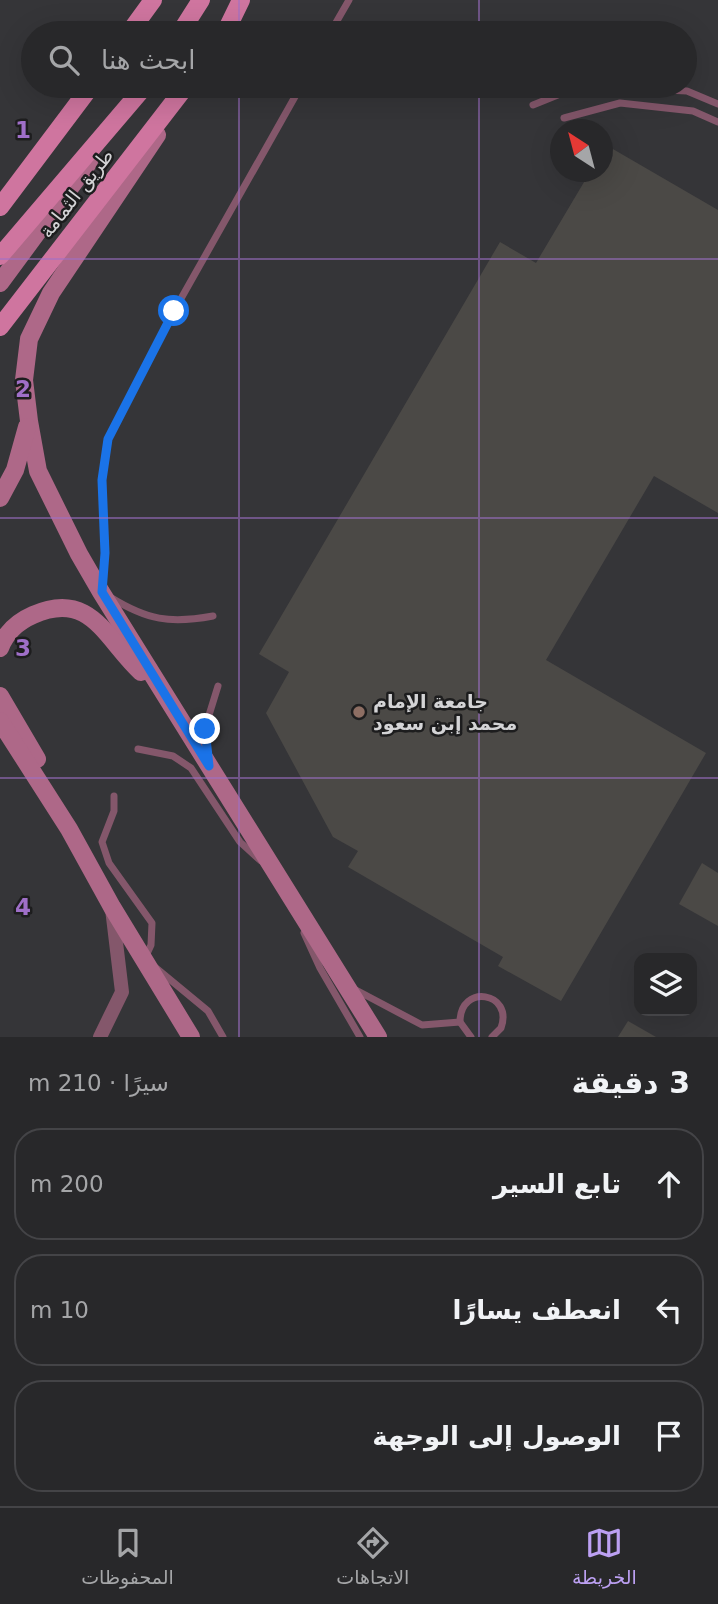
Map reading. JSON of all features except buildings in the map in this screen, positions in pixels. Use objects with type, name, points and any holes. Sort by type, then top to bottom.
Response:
[{"type":"main road","points":[[129,21],[140,0]]},
{"type":"main road","points":[[138,21],[153,0]]},
{"type":"main road","points":[[188,21],[201,0]]},
{"type":"main road","points":[[231,21],[241,0]]},
{"type":"main road","points":[[0,207],[82,98]]},
{"type":"main road","name":"طريق الثمامة","points":[[0,256],[135,98]]},
{"type":"main road","name":"طريق الثمامة","points":[[0,327],[179,98]]},
{"type":"street","points":[[0,284],[136,98]]},
{"type":"street","points":[[180,98],[51,293],[29,339],[24,380],[38,471],[79,554],[378,1037]]},
{"type":"street","points":[[0,498],[15,470],[29,421]]},
{"type":"street","points":[[0,648],[4,638],[19,621],[43,610],[70,607],[99,625],[136,668],[162,691]]},
{"type":"street","points":[[0,696],[35,754],[68,829]]},
{"type":"street","points":[[0,721],[68,829],[191,1037]]},
{"type":"street","points":[[100,1037],[122,992],[112,907]]},
{"type":"lane","points":[[337,21],[349,0]]},
{"type":"lane","points":[[697,95],[718,104]]},
{"type":"lane","points":[[213,616],[172,621],[131,610],[102,592],[105,553],[102,480],[108,439],[174,311],[294,98]]},
{"type":"lane","points":[[533,105],[551,98]]},
{"type":"lane","points":[[564,118],[620,103],[693,111],[718,122]]},
{"type":"lane","points":[[209,766],[205,729],[218,686]]},
{"type":"lane","points":[[138,749],[173,756],[191,768],[240,842],[279,877],[320,968],[360,1037]]},
{"type":"lane","points":[[114,796],[114,811],[103,842],[109,863],[152,923],[150,945],[145,958],[208,1011],[223,1037]]},
{"type":"lane","points":[[349,987],[422,1025],[460,1023]]},
{"type":"lane","points":[[471,1037],[460,1023],[461,1011],[468,1001],[479,997],[491,998],[500,1006],[503,1017],[501,1028],[492,1037]]},
{"type":"place","name":"جامعة الإمام محمد إبن سعود","points":[[359,712]]},
{"type":"route","points":[[174,311],[108,439],[102,480],[105,553],[102,592],[209,766],[205,729]]}]
